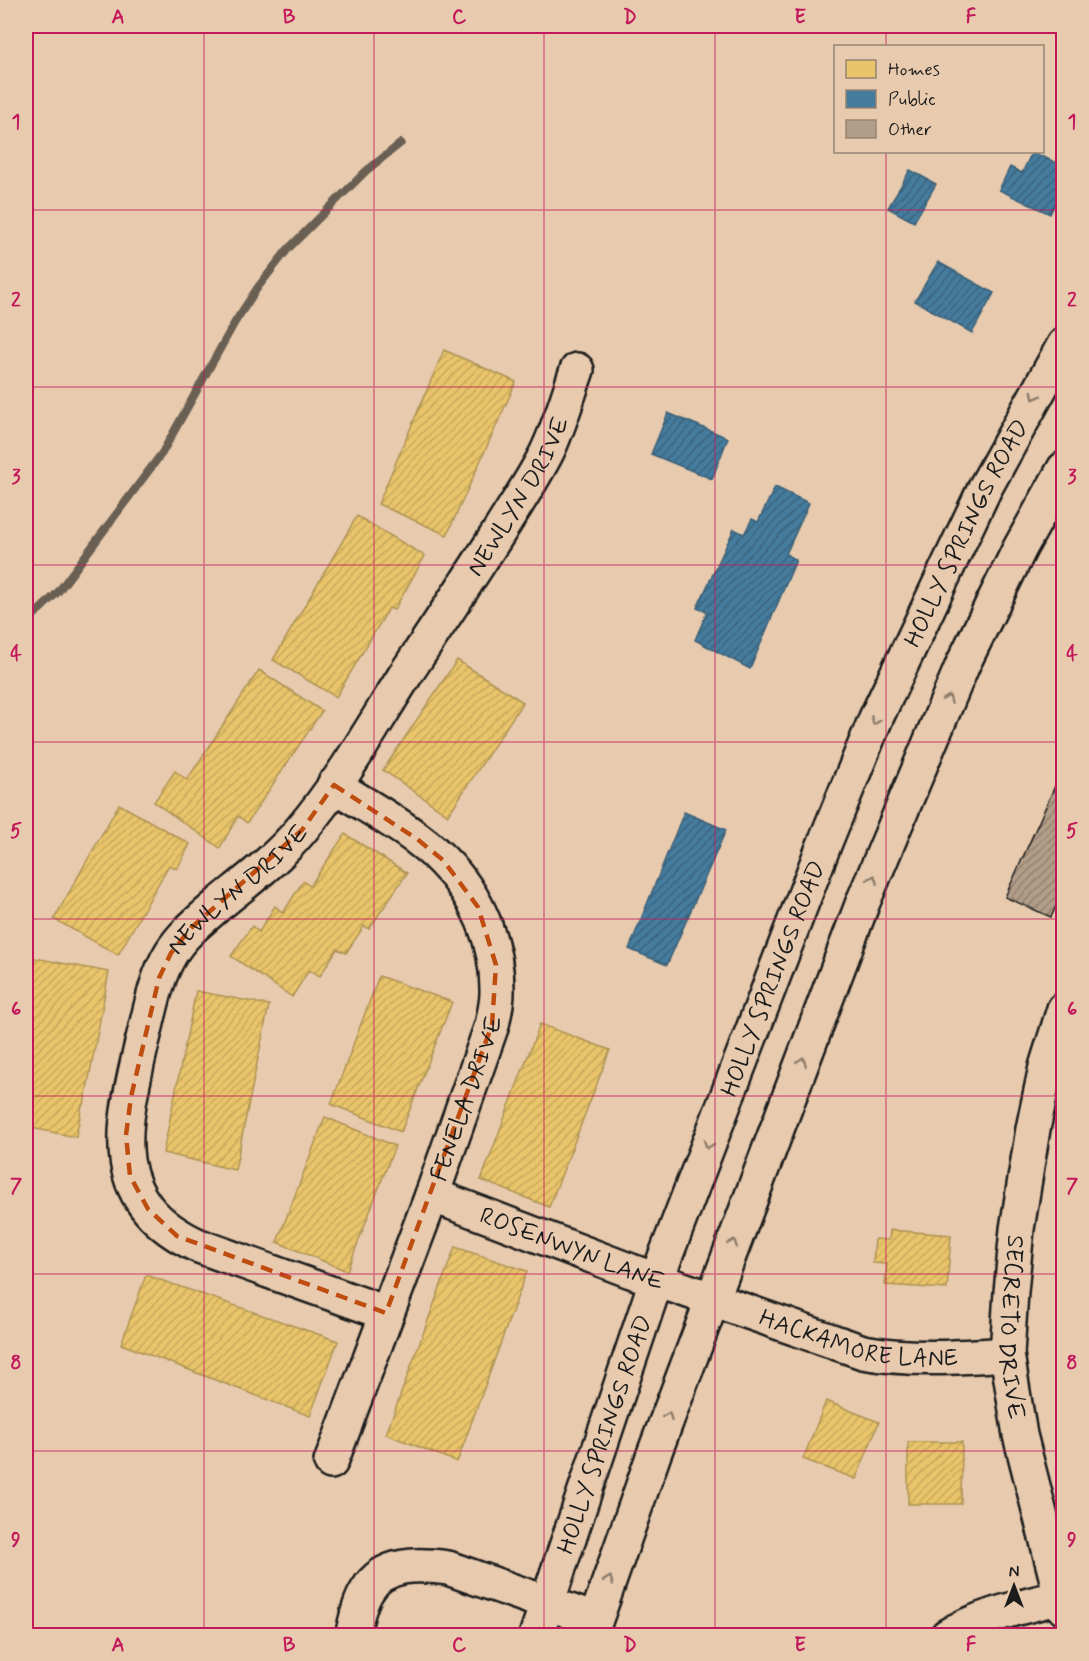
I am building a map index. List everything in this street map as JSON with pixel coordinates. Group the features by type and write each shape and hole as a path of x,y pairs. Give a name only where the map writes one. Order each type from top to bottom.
{"street":[{"name":"HOLLY SPRINGS ROAD","path":"537,1635 657,1278 778,962 876,718 985,488 1064,345"},
{"name":"NEWLYN DRIVE","path":"387,1313 200,1246 177,1236 161,1224 137,1193 130,1176 126,1156 126,1135 138,1062 159,978 171,953 191,928 280,853 302,830 334,785 485,555 547,453 577,370"},
{"path":"352,1635 366,1591 380,1575 401,1567 427,1565 448,1568 547,1603 592,1628 712,1298 859,913 963,664 1020,548 1064,469"},
{"name":"FENELA DRIVE","path":"331,1462 432,1195 492,1025 497,996 496,965 489,936 478,907 462,883 443,860 417,839 334,785"},
{"name":"SECRETO DRIVE","path":"1062,1603 1020,1435 1007,1354 1017,1229 1033,1129 1055,1069 1064,1009"},
{"name":"ROSENWYN LANE","path":"432,1195 621,1267 712,1298"},
{"name":"HACKAMORE LANE","path":"712,1298 863,1352 893,1358 1007,1354"},
{"path":"947,1635 969,1624 1016,1608 1062,1603"}],"highlighted area":[{"path":"334,785 417,839 443,860 478,907 496,965 492,1025 386,1313 177,1236 148,1209 130,1176 126,1135 131,1097 159,978 171,953 191,928 302,830"}],"building: Homes":[{"path":"444,350 516,382 447,535 378,504"},
{"path":"357,516 425,556 394,610 389,608 336,697 273,660"},
{"path":"457,660 523,702 448,815 383,770"},
{"path":"259,670 322,711 247,823 238,816 220,848 154,802 175,771 187,780"},
{"path":"119,804 190,844 177,869 169,865 118,955 54,919"},
{"path":"345,834 407,873 369,929 364,926 346,953 337,949 320,976 309,970 292,997 231,956 252,926 259,932 275,906 283,913 303,881 310,886"},
{"path":"35,958 109,972 76,1137 26,1127 26,1007"},
{"path":"379,976 452,1002 401,1132 331,1104"},
{"path":"196,991 269,1005 235,1170 163,1153"},
{"path":"540,1024 610,1050 549,1207 481,1180"},
{"path":"325,1117 395,1146 347,1271 277,1242"},
{"path":"890,1230 951,1235 947,1289 885,1285 887,1264 873,1263 875,1239 889,1240"},
{"path":"455,1247 527,1271 457,1462 386,1434"},
{"path":"146,1275 338,1341 310,1416 121,1344"},
{"path":"826,1401 879,1422 856,1479 803,1459"},
{"path":"908,1442 962,1442 961,1504 908,1504"}],"building: Public":[{"path":"1032,153 1064,166 1064,184 1050,214 999,190 1010,167 1022,173"},
{"path":"910,170 936,184 914,222 888,208"},
{"path":"938,262 994,293 972,333 915,301"},
{"path":"668,413 728,438 712,479 651,454"},
{"path":"775,487 809,503 786,554 796,560 750,669 695,640 707,612 697,608 734,529 744,534 752,519 758,522"},
{"path":"684,812 726,830 667,965 629,949"}],"building: Other":[{"path":"1064,766 1064,890 1051,917 1005,897"}],"waterway":[{"path":"26,623 58,592 162,453 235,322 258,287 288,249 366,171 401,143"}]}
